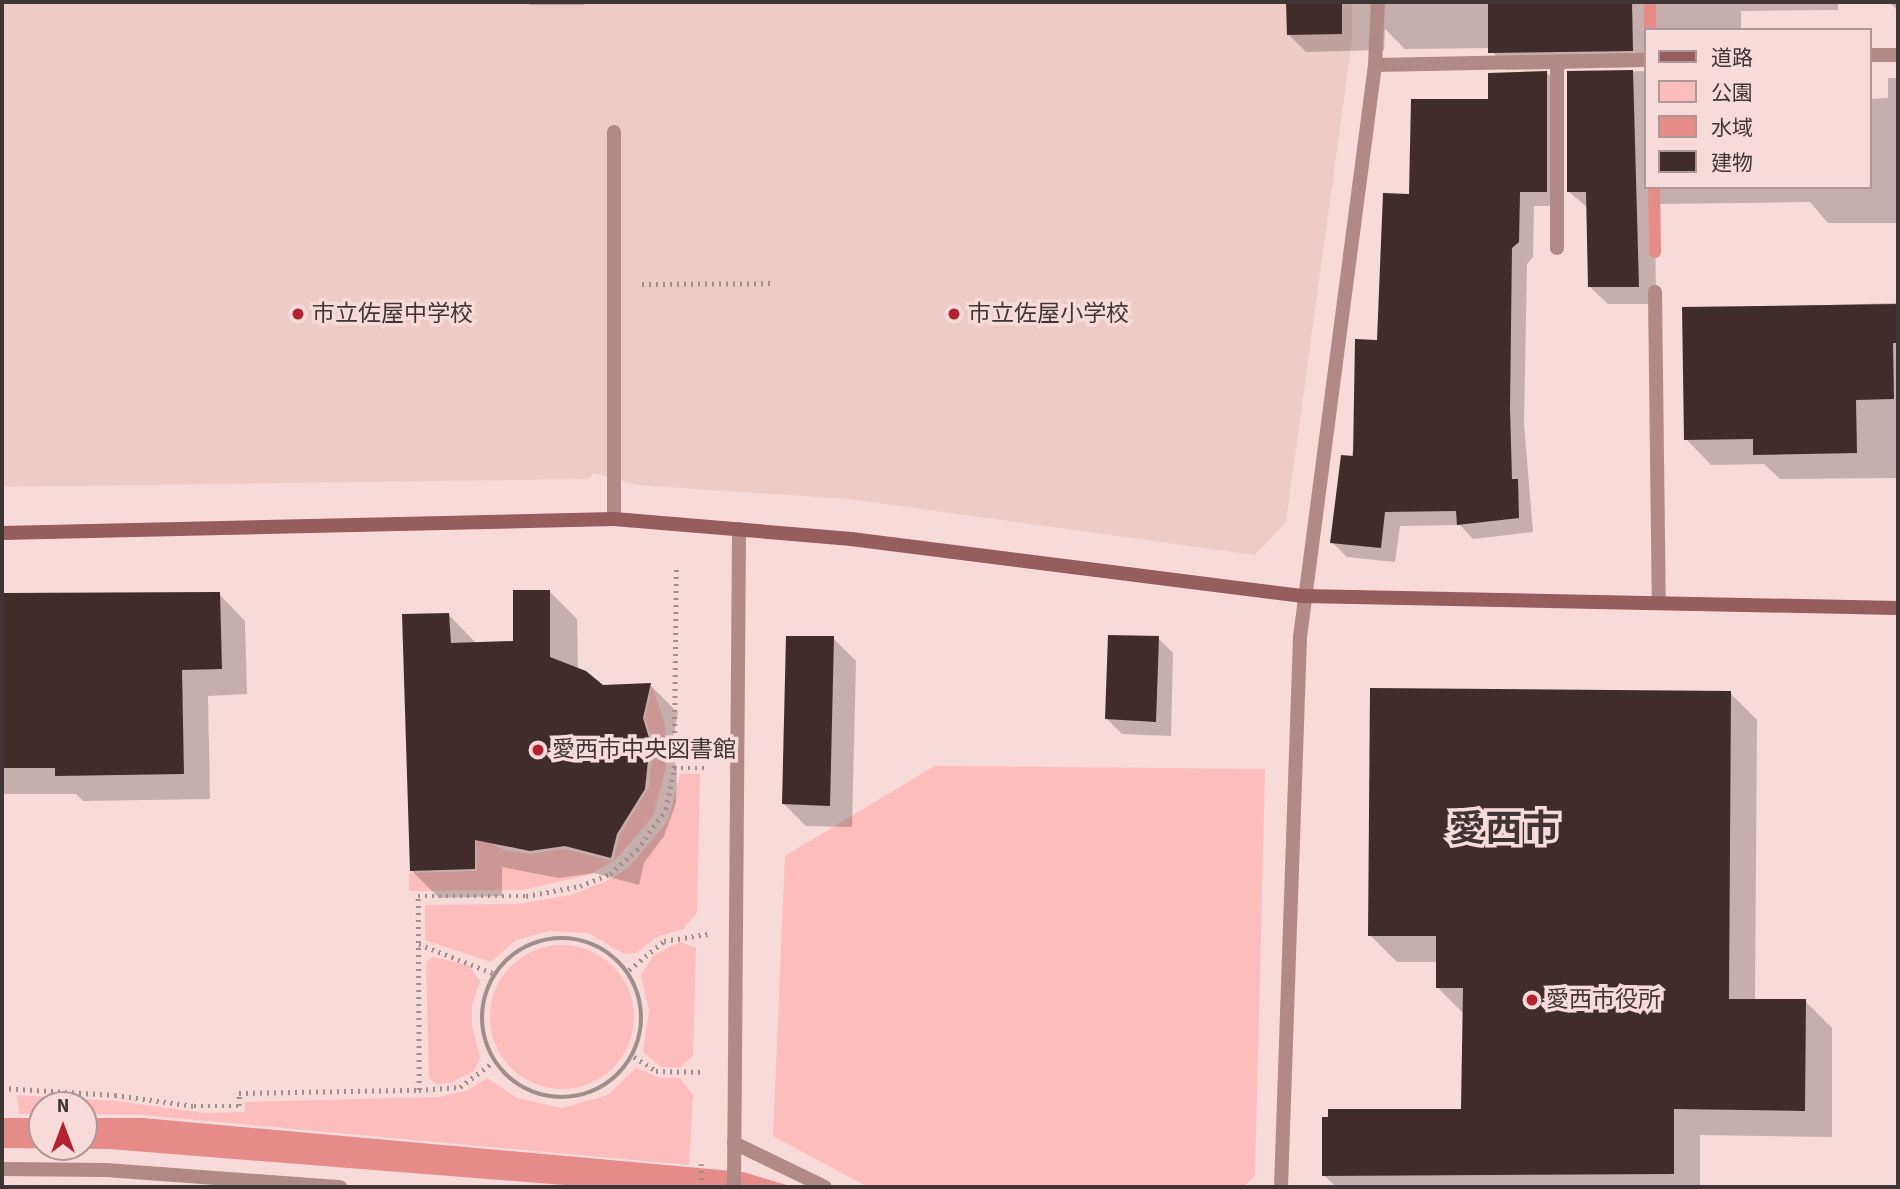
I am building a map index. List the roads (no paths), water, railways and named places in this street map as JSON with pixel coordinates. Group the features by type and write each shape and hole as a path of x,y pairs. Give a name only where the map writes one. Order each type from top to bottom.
{"street":[{"path":"1281,1187 1303,596 1375,65 1378,2"},
{"path":"1872,55 1898,55"},
{"path":"1375,65 1644,60"},
{"path":"1557,62 1557,248"},
{"path":"614,132 614,519"},
{"path":"1656,292 1659,603"},
{"path":"2,533 614,519 851,538 1303,596 1898,608"},
{"path":"734,1187 739,530"},
{"path":"734,1143 825,1187"},
{"path":"2,1169 148,1173 340,1187"},
{"path":"141,1187 148,1173"}],"water":[{"path":"2,1118 28,1118 28,1148 2,1148"},
{"path":"98,1118 143,1118 743,1172 793,1187 589,1187 98,1149"}],"waterway":[{"path":"1650,2 1650,28"},
{"path":"1654,189 1655,252"}],"place":[{"name":"市立佐屋中学校","path":"298,314"},
{"name":"市立佐屋小学校","path":"954,314"},
{"name":"愛西市中央図書館","path":"538,750"},
{"name":"愛西市役所","path":"1532,1000"}],"district":[{"name":"愛西市","path":"1504,830"}]}
